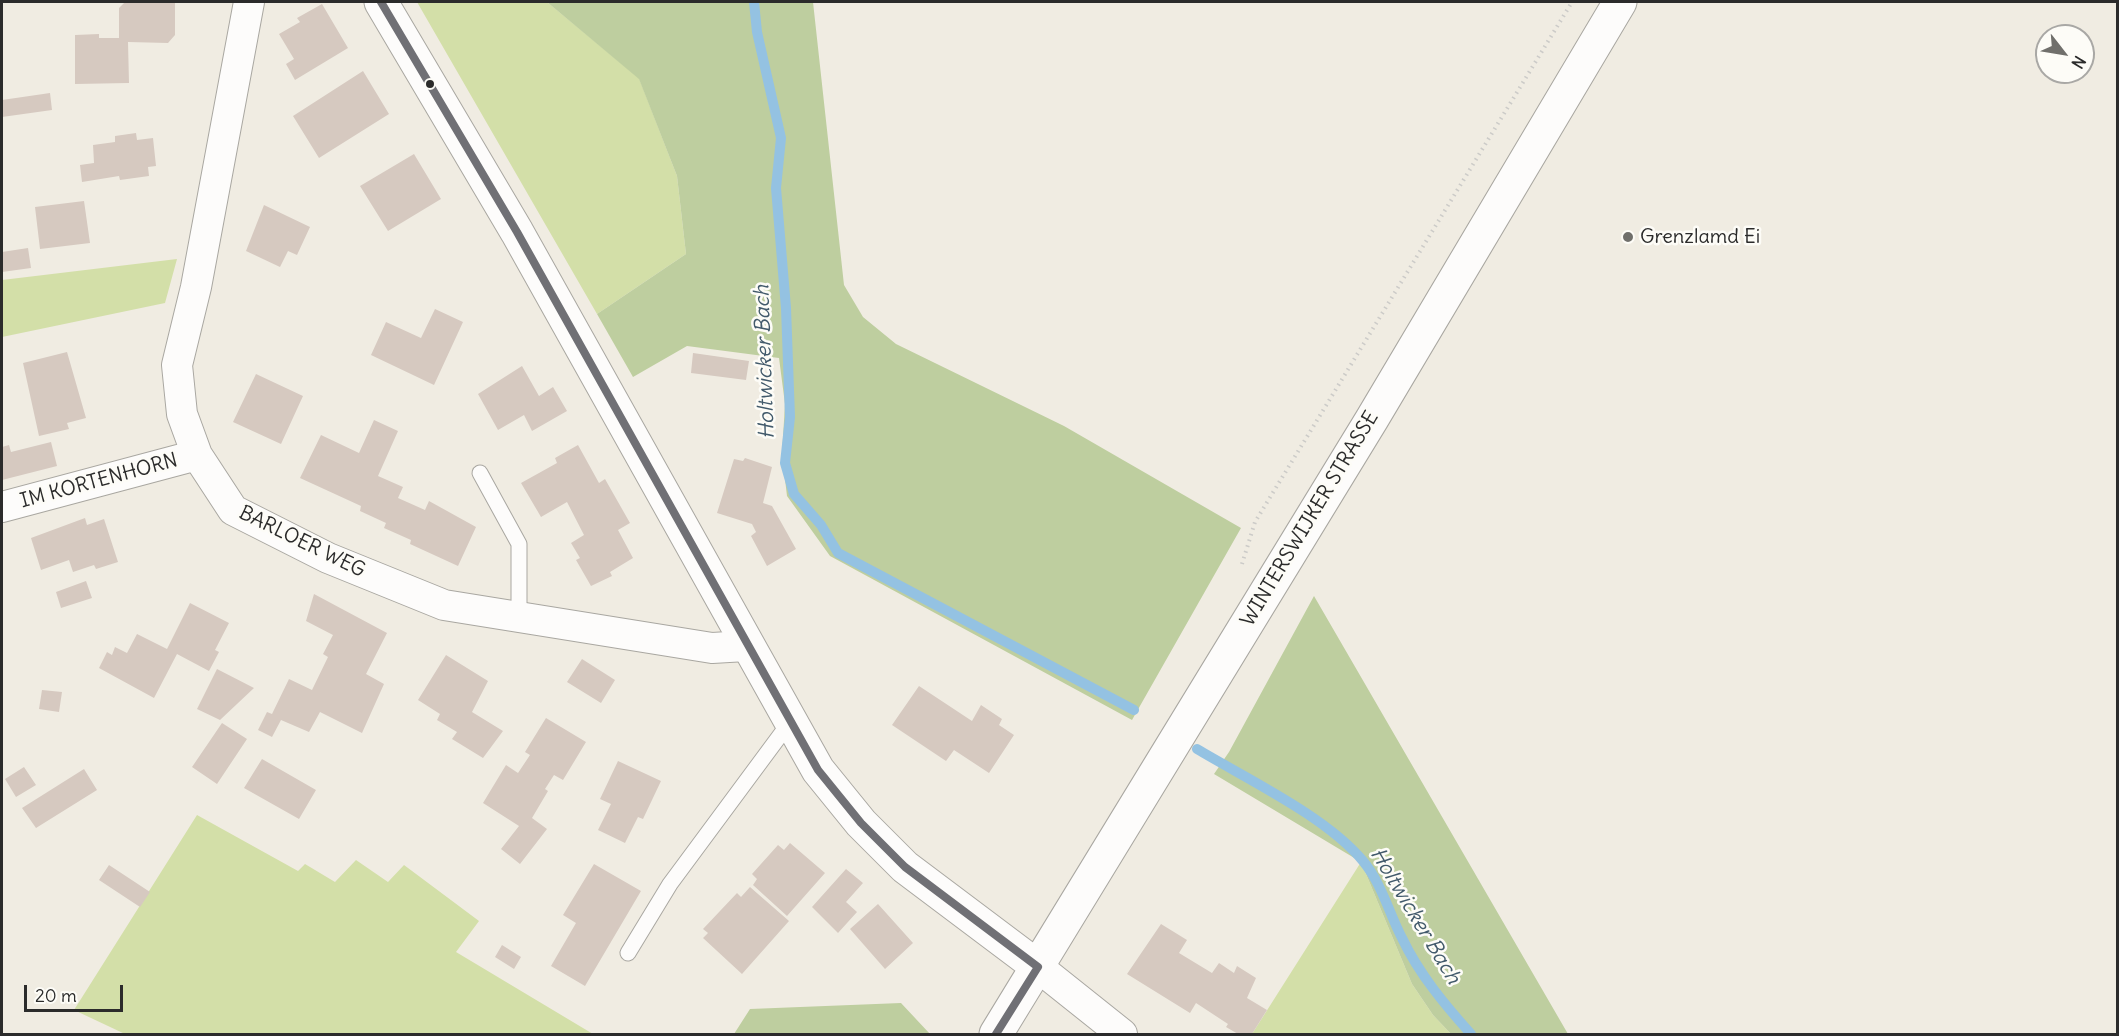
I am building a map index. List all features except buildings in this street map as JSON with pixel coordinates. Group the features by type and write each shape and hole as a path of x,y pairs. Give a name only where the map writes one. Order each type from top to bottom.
{"main road":[{"path":"381,2 517,232 746,646 818,770 861,823 905,867 1038,967"},
{"name":"WINTERSWIJKER STRASSE","path":"996,1035 1372,419 1620,2"}],"street":[{"name":"BARLOER WEG","path":"249,2 196,287 177,365 182,414 197,455 233,510 317,553 444,605 712,648 746,646"},
{"name":"IM KORTENHORN","path":"2,507 197,455"},
{"path":"1038,967 1122,1035"}],"lane":[{"path":"480,473 519,544 519,617"},
{"path":"628,953 670,884 790,722"}],"path":[{"path":"1239,576 1255,522 1572,2"}],"green space":[{"path":"417,2 547,2 639,78 677,176 686,254 597,314"},
{"path":"547,2 813,2 844,285 863,317 896,344 1064,426 1241,528 1132,720 830,556 787,496 782,454 785,404 779,358 687,346 633,377 597,314 686,254 677,176 639,79"},
{"path":"177,259 165,303 2,337 2,280"},
{"path":"1314,596 1568,1034 1451,1034 1433,1015 1412,984 1361,862 1214,774 1229,752"},
{"path":"197,815 298,871 305,864 335,882 356,860 388,882 404,865 479,921 456,952 593,1034 125,1034 74,1010"},
{"path":"1361,862 1412,984 1433,1015 1451,1034 1252,1034"},
{"path":"901,1003 930,1034 734,1034 750,1009"}],"waterway":[{"name":"Holtwicker Bach","path":"754,2 757,32 781,138 776,188 786,308 790,417 785,463 794,494 821,525 838,553 1134,710"},
{"name":"Holtwicker Bach","path":"1197,749 1308,814 1348,845 1370,870 1397,928 1424,977 1471,1034"}],"transit line":[{"path":"381,2 517,232 818,770 861,823 905,867 1038,967"},
{"path":"996,1034 1038,967"}],"place":[{"name":"Grenzlamd Ei","path":"1628,237"}]}
